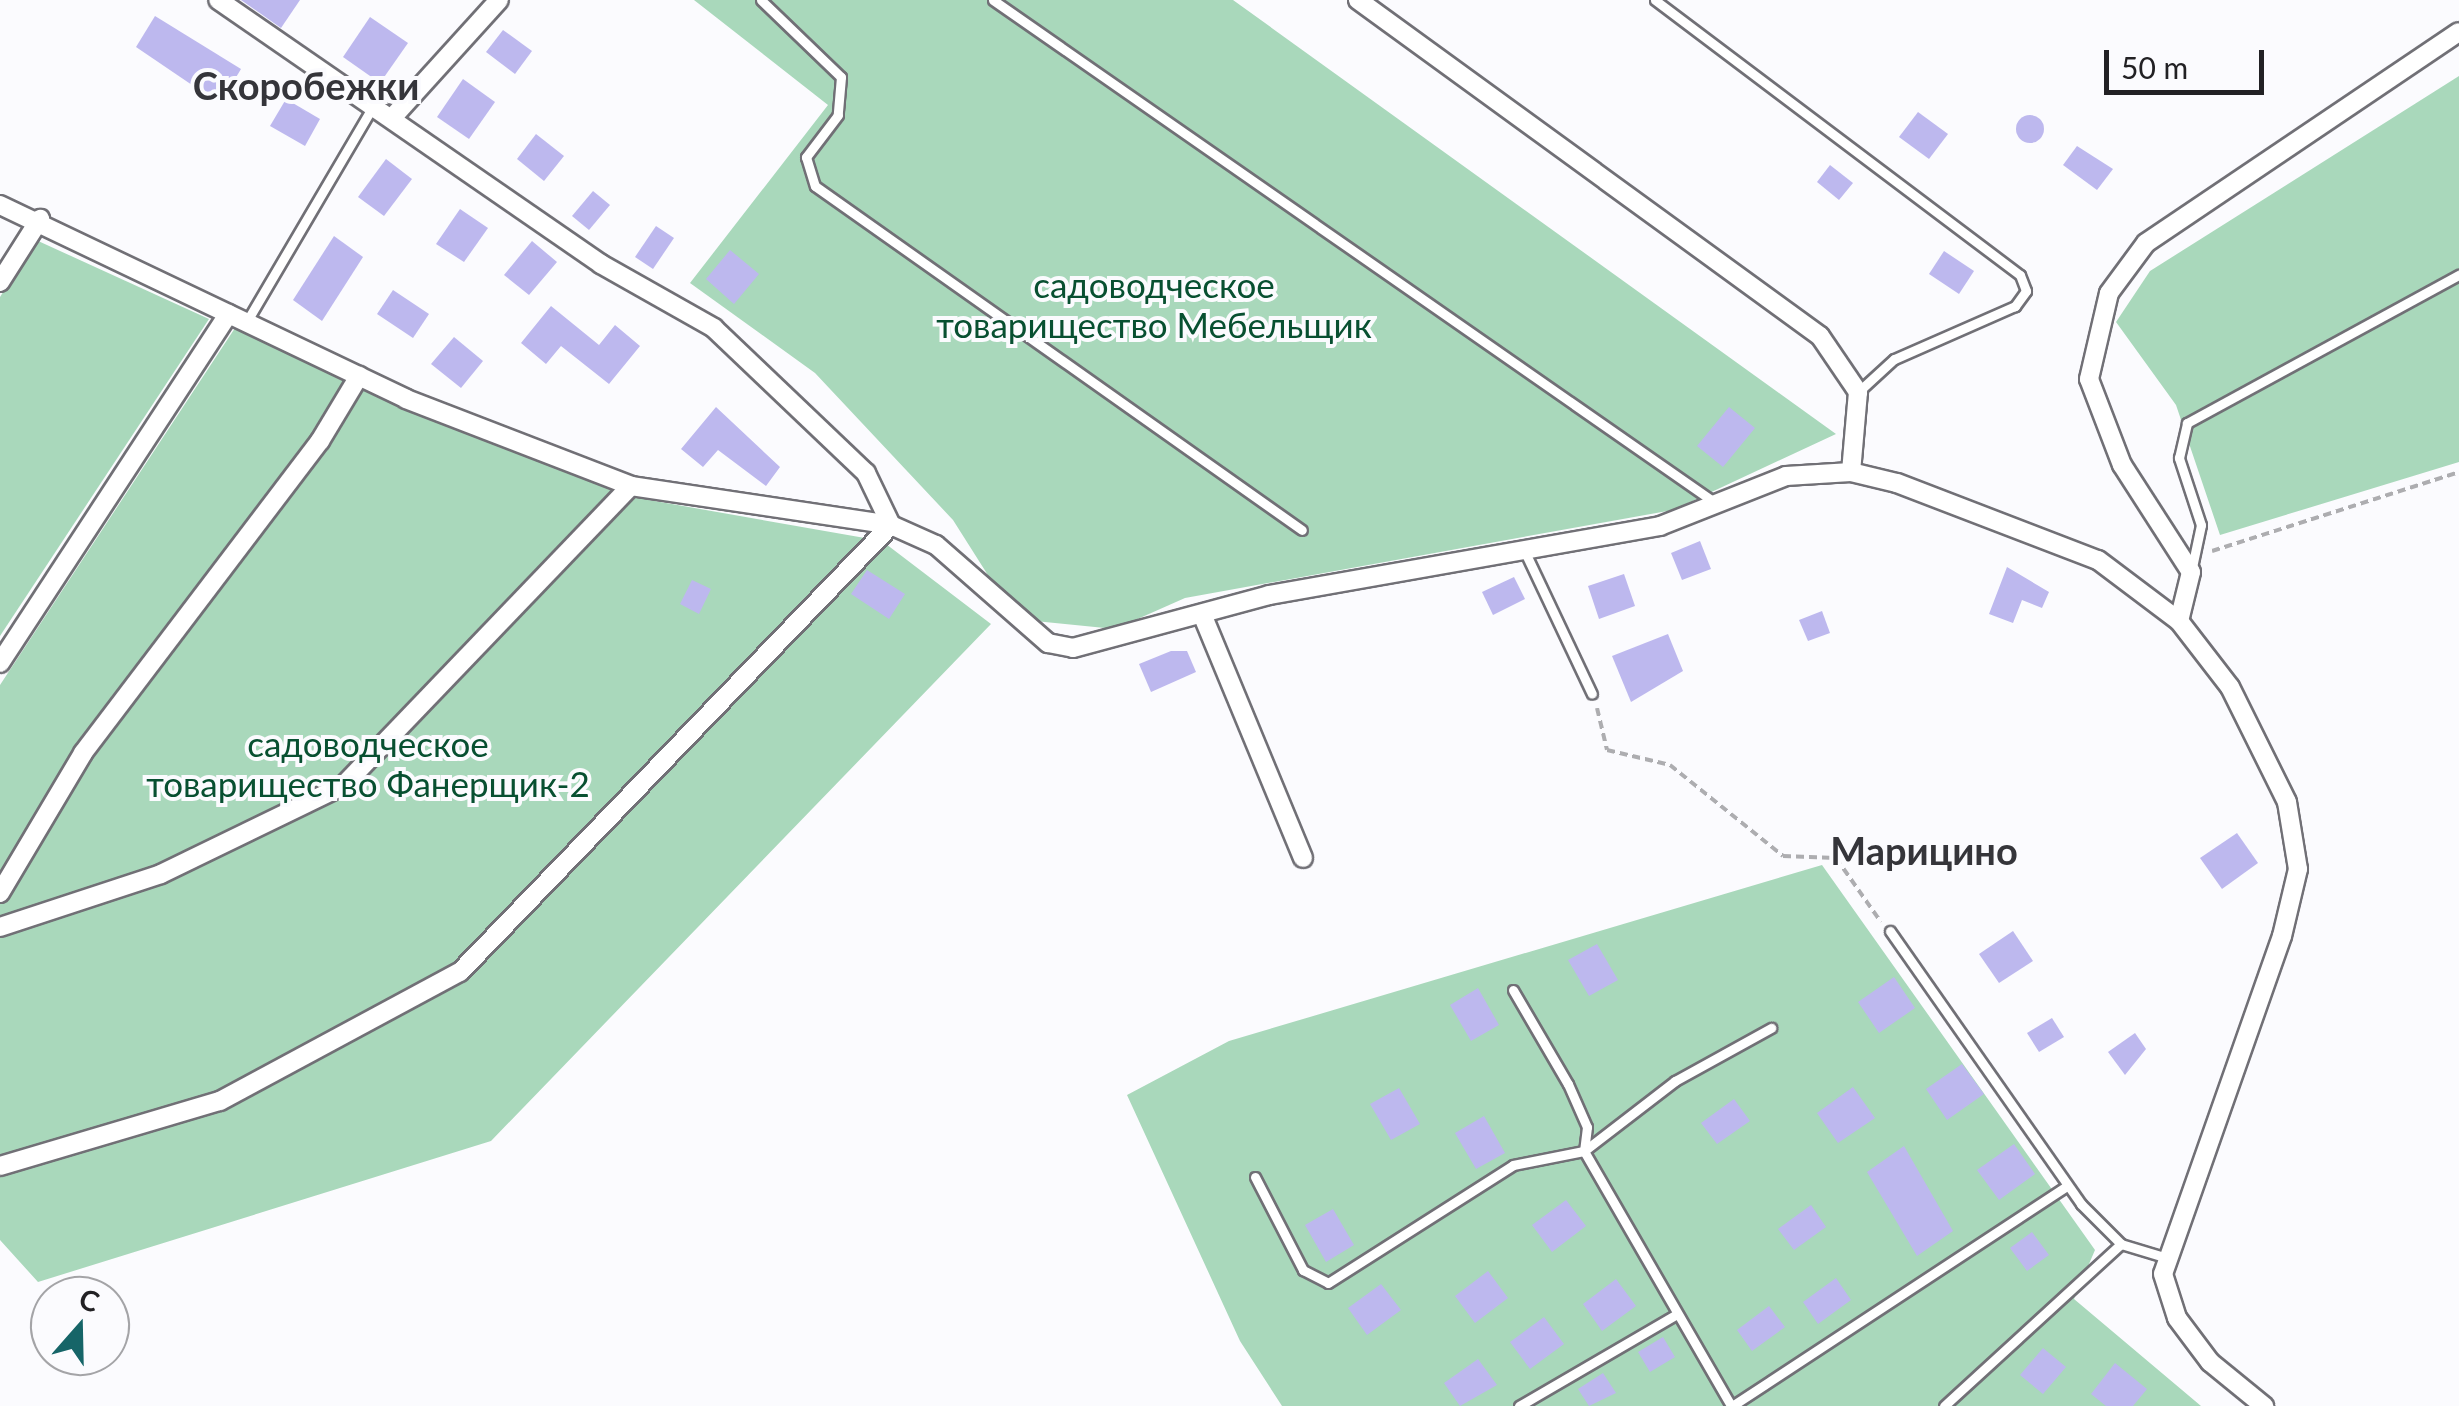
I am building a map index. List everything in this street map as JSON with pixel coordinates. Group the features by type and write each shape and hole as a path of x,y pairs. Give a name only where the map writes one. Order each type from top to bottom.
{"street":[{"path":"218,0 601,264 714,328 866,473 890,525"},
{"path":"392,118 499,0"},
{"path":"1358,0 1820,336 1858,392 1852,472"},
{"path":"2179,621 2191,572 2096,411 2088,378 2109,293 2146,243 2459,32"},
{"path":"0,205 40,219 360,376 631,486 890,525 936,545 1048,643 1100,646 1202,614 1523,548 1660,526 1720,506 1786,476 1852,472 2058,540 2179,621 2260,738 2288,802 2298,868 2260,1003 2164,1257 2177,1318 2210,1362 2264,1406"},
{"path":"0,282 40,219"},
{"path":"0,663 228,314"},
{"path":"0,893 93,738 320,442 360,376"},
{"path":"0,927 161,874 344,785 631,486"},
{"path":"0,1166 220,1101 460,972 890,525"},
{"path":"1202,614 1304,858"}],"lane":[{"path":"761,0 841,76 838,115 806,157 814,186 1302,530"},
{"path":"993,0 1720,506"},
{"path":"1654,0 2020,274 2026,291 2015,306 1894,360 1858,392"},
{"path":"248,321 374,106"},
{"path":"2191,572 2200,525 2179,458 2187,423 2459,275"},
{"path":"1523,548 1592,694"},
{"path":"1890,932 2067,1186 2121,1244 2164,1257"},
{"path":"1512,990 1568,1084 1587,1127 1584,1151 1731,1406 2067,1186"},
{"path":"1255,1177 1318,1284 1513,1165 1584,1151 1675,1081 1771,1028"},
{"path":"1944,1406 2121,1244"},
{"path":"1519,1406 1676,1314"}],"path":[{"path":"2191,572 2216,546 2459,472"},
{"path":"1592,694 1607,750 1670,765 1783,856 1836,858 1890,932"}],"green space":[{"name":"садоводческое товарищество Мебельщик","path":"694,0 1233,0 1836,434 1673,510 1185,598 1115,629 1035,621 998,591 953,520 815,373 690,283 828,105"},
{"path":"2459,76 2459,462 2220,535 2176,405 2116,322 2150,271"},
{"path":"36,240 209,319 0,636 0,297"},
{"name":"садоводческое товарищество Фанерщик-2","path":"235,328 649,500 882,541 991,624 491,1141 57,1276 33,1276 0,1240 0,685"},
{"path":"1822,865 2095,1250 2074,1299 2201,1406 1282,1406 1240,1341 1127,1095 1229,1041"}],"building":[{"path":"241,0 300,0 281,28"},
{"path":"155,16 241,69 220,104 136,47"},
{"path":"370,17 408,43 380,83 343,57"},
{"path":"503,30 532,51 515,74 486,52"},
{"path":"463,79 495,102 469,139 437,117"},
{"path":"286,99 320,119 305,146 270,126"},
{"path":"1918,112 1948,134 1929,159 1899,137"},
{"path":"2030,115 2040,119 2044,129 2040,139 2030,143 2020,139 2016,129 2020,119"},
{"path":"536,134 564,156 544,181 517,159"},
{"path":"2077,146 2113,169 2097,190 2063,165"},
{"path":"386,159 412,179 384,216 358,197"},
{"path":"1830,165 1853,183 1839,200 1817,182"},
{"path":"593,191 610,205 589,230 572,216"},
{"path":"460,209 488,228 464,262 436,244"},
{"path":"656,226 674,238 653,269 635,257"},
{"path":"334,236 363,257 322,321 293,300"},
{"path":"532,241 557,262 529,295 504,275"},
{"path":"730,250 759,274 734,304 706,279"},
{"path":"1944,251 1974,271 1959,294 1929,274"},
{"path":"393,290 429,314 413,338 377,314"},
{"path":"551,306 599,345 615,325 640,346 609,384 561,346 546,364 521,343"},
{"path":"454,337 483,361 461,388 431,364"},
{"path":"716,407 780,467 766,486 718,450 703,467 681,449"},
{"path":"1729,407 1755,428 1723,467 1697,446"},
{"path":"1700,541 1711,569 1682,580 1671,553"},
{"path":"2007,567 2049,592 2042,608 2022,600 2013,623 1989,614"},
{"path":"867,570 905,594 889,619 851,594"},
{"path":"1624,574 1635,606 1599,619 1588,586"},
{"path":"1514,577 1525,599 1493,615 1482,592"},
{"path":"692,580 711,589 699,614 680,604"},
{"path":"1822,611 1830,633 1808,641 1799,620"},
{"path":"1668,634 1683,671 1631,702 1612,656"},
{"path":"1171,651 1187,651 1196,672 1151,692 1139,664"},
{"path":"2237,833 2258,863 2222,889 2200,858"},
{"path":"2013,931 2033,961 1999,983 1979,954"},
{"path":"1597,944 1618,980 1589,996 1568,960"},
{"path":"1894,977 1915,1008 1879,1033 1858,1002"},
{"path":"1478,988 1499,1025 1471,1041 1450,1005"},
{"path":"2052,1018 2064,1037 2039,1052 2027,1033"},
{"path":"2135,1033 2146,1049 2125,1075 2108,1052"},
{"path":"1962,1064 1984,1094 1947,1120 1926,1089"},
{"path":"1853,1087 1875,1118 1838,1143 1817,1113"},
{"path":"1399,1088 1420,1124 1391,1140 1370,1104"},
{"path":"1734,1099 1750,1121 1717,1144 1701,1123"},
{"path":"1484,1116 1505,1153 1476,1169 1455,1133"},
{"path":"2014,1144 2035,1174 1999,1200 1977,1170"},
{"path":"1904,1146 1953,1231 1917,1256 1867,1172"},
{"path":"1566,1200 1586,1226 1552,1252 1532,1225"},
{"path":"1811,1205 1826,1227 1794,1250 1778,1229"},
{"path":"1333,1209 1354,1245 1326,1262 1305,1225"},
{"path":"2032,1232 2049,1255 2027,1271 2010,1248"},
{"path":"1488,1271 1508,1298 1475,1323 1455,1296"},
{"path":"1836,1278 1851,1300 1818,1324 1803,1302"},
{"path":"1616,1279 1636,1306 1602,1331 1583,1304"},
{"path":"1381,1284 1401,1310 1367,1335 1348,1308"},
{"path":"1769,1306 1785,1327 1752,1351 1737,1330"},
{"path":"1544,1317 1564,1344 1530,1369 1510,1342"},
{"path":"1663,1337 1675,1357 1650,1372 1638,1352"},
{"path":"2043,1348 2066,1367 2043,1394 2020,1375"},
{"path":"1478,1359 1497,1385 1460,1406 1444,1383"},
{"path":"2115,1363 2147,1389 2133,1406 2106,1406 2091,1394"},
{"path":"1603,1373 1616,1393 1589,1406 1578,1389"}],"district":[{"name":"Скоробежки","path":"306,86"},
{"name":"Марицино","path":"1924,851"}]}
